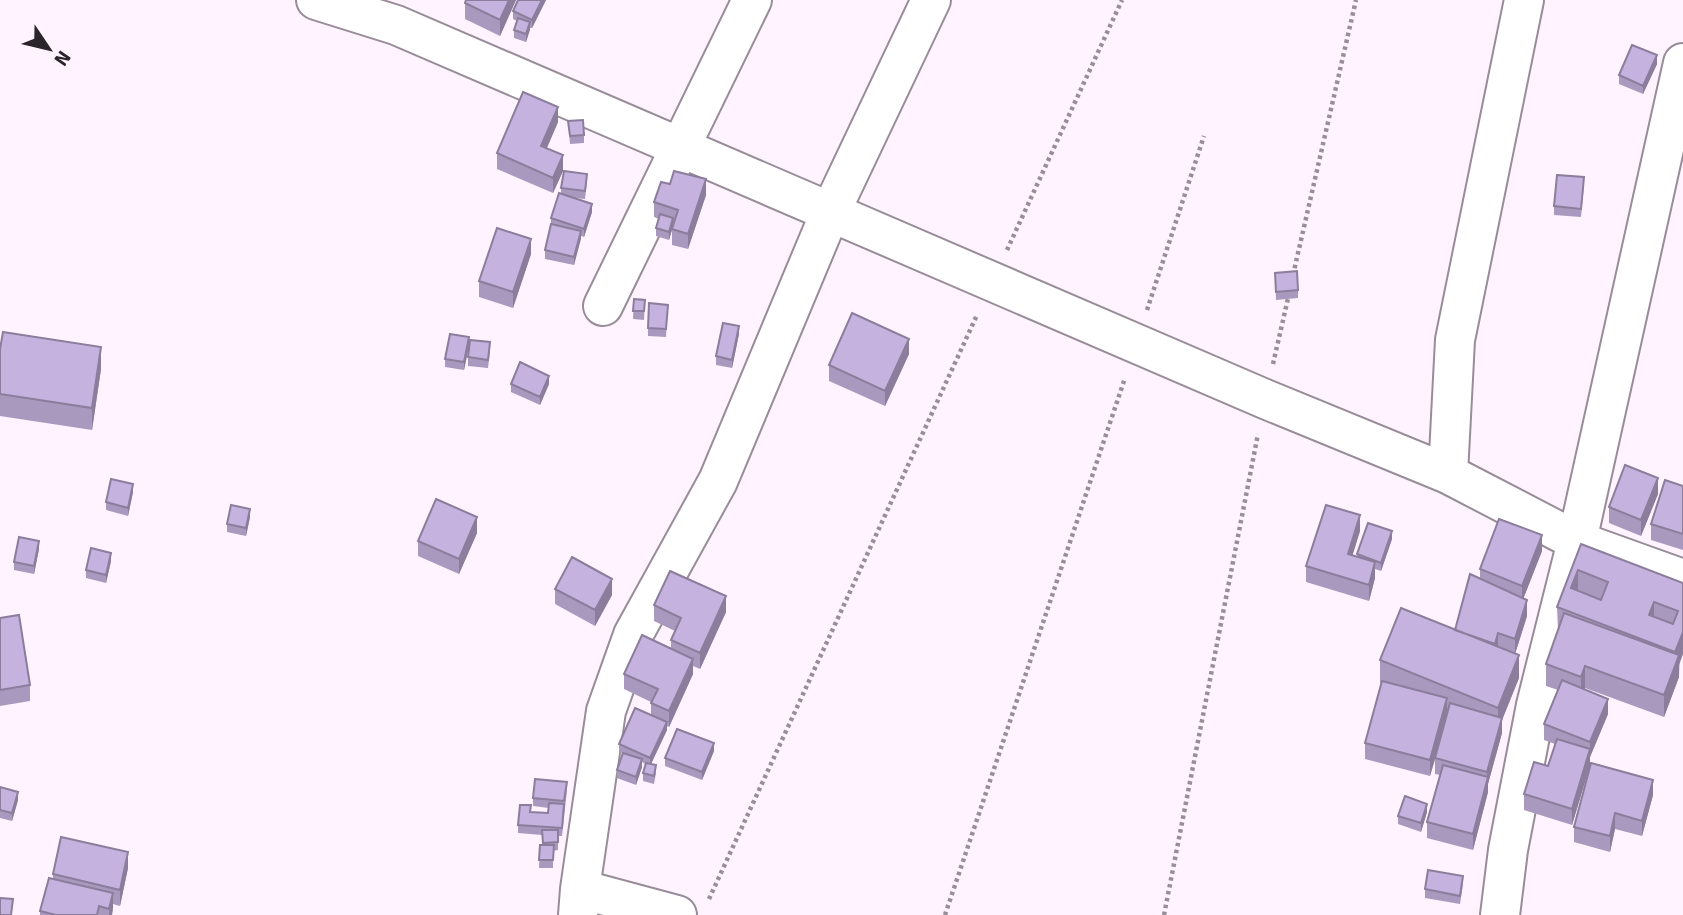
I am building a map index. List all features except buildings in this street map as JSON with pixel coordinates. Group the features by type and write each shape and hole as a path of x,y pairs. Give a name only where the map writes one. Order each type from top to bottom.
{"street":[{"path":"316,0 401,13 680,147 1265,399 1448,474 1577,541 1683,579"},
{"path":"603,306 752,0"},
{"path":"692,909 579,902 606,711 633,635 718,481 830,213 931,0"},
{"path":"1448,474 1455,340 1524,0"},
{"path":"1500,915 1508,850 1536,705 1577,541 1683,63"}],"path":[{"path":"692,909 992,282 1122,0"},
{"path":"1292,279 1356,0"},
{"path":"945,915 1204,136"},
{"path":"1164,915 1265,399 1289,293"}]}
